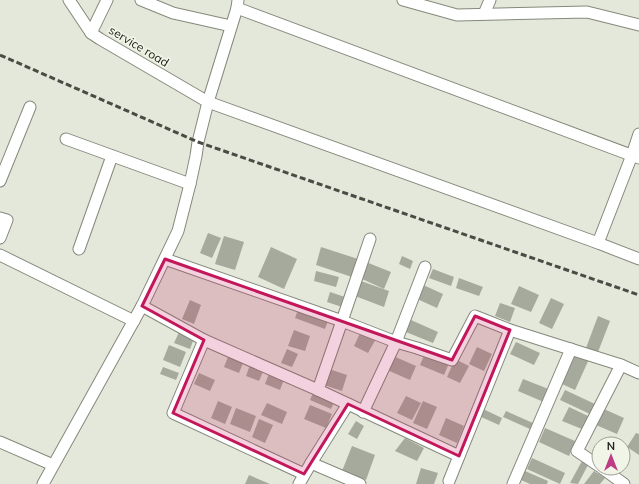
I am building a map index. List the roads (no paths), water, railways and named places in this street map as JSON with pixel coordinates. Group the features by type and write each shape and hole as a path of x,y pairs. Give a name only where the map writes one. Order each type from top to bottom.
{"street":[{"name":"service road","path":"70,0 91,33 208,102 639,259"},
{"path":"91,33 107,0"},
{"path":"141,0 173,13 231,26"},
{"path":"403,0 457,15 587,12 639,25"},
{"path":"484,14 490,0"},
{"path":"43,484 134,321 178,231 208,102 238,4 636,157"},
{"path":"0,181 30,107"},
{"path":"598,243 636,157 639,134"},
{"path":"66,140 190,184"},
{"path":"79,249 112,156"},
{"path":"0,218 7,220 0,238"},
{"path":"318,390 370,239"},
{"path":"0,255 134,321"},
{"path":"165,260 342,321 396,342 452,360 475,316 510,330 571,349 639,373"},
{"path":"363,412 396,342 425,267"},
{"path":"142,306 204,340 318,390 459,456"},
{"path":"451,483 459,456 510,330"},
{"path":"204,340 173,413 302,479 348,404"},
{"path":"513,484 571,349"},
{"path":"591,461 577,451 621,366"},
{"path":"0,442 53,465"},
{"path":"311,463 360,484"},
{"path":"613,476 624,484"}],"railway":[{"path":"0,55 198,142 639,295"}]}
